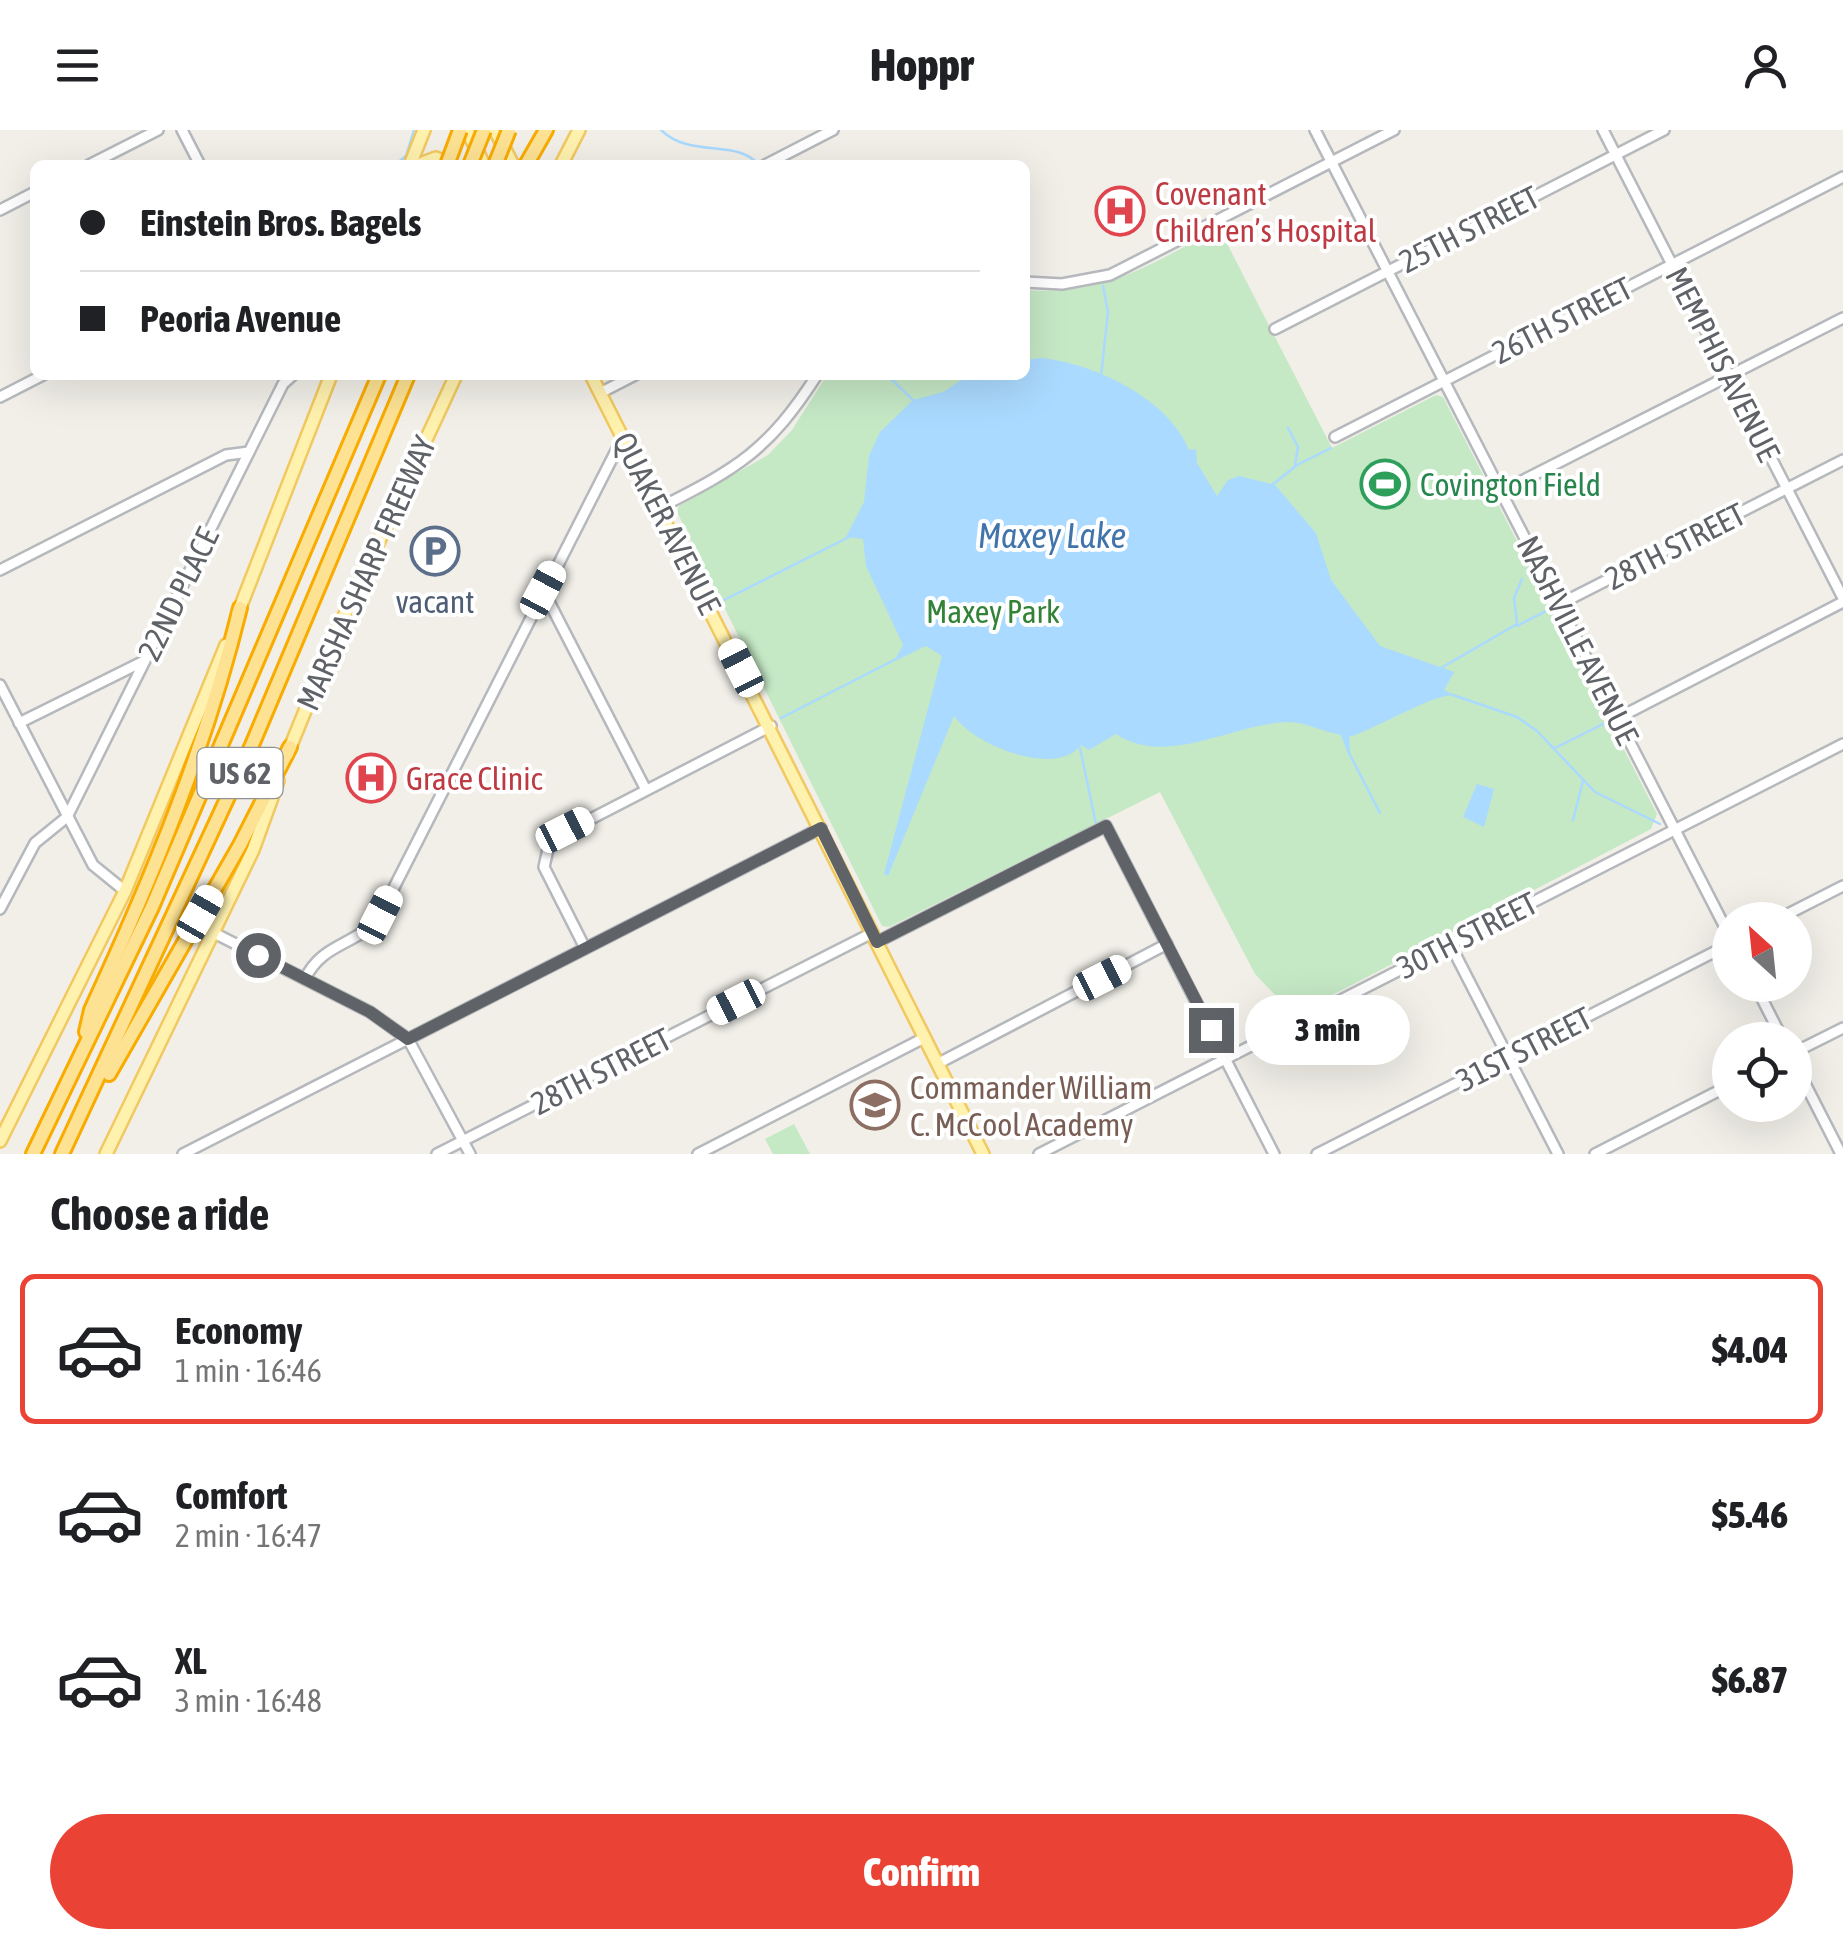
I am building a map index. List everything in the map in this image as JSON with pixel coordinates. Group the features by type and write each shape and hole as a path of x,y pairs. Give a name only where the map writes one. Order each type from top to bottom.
{"highway":[{"path":"451,160 463,130"},
{"path":"472,160 484,130"},
{"path":"496,160 509,130"},
{"path":"529,160 546,130"},
{"name":"MARSHA SHARP FREEWAY","path":"33,1154 152,907 378,380"},
{"name":"MARSHA SHARP FREEWAY","path":"62,1154 283,676 406,380"},
{"path":"80,1059 90,1010 152,878 182,794 228,660 240,608"},
{"path":"62,1154 240,845 290,747"}],"main road":[{"path":"412,160 424,130"},
{"path":"463,130 481,160"},
{"path":"495,130 510,160"},
{"path":"564,160 580,130"},
{"path":"0,1141 125,891 328,380"},
{"name":"MARSHA SHARP FREEWAY","path":"106,1154 253,850 340,625 454,380"},
{"name":"QUAKER AVENUE","path":"594,380 983,1154"}],"street":[{"path":"99,160 158,130"},
{"path":"182,130 197,160"},
{"path":"774,160 833,130"},
{"name":"NASHVILLE AVENUE","path":"1315,130 1712,904"},
{"path":"1030,282 1079,282 1110,275 1394,130"},
{"name":"MEMPHIS AVENUE","path":"1603,130 1843,600"},
{"name":"25TH STREET","path":"1275,329 1664,130"},
{"name":"26TH STREET","path":"1335,437 1843,177"},
{"path":"0,210 30,195"},
{"path":"1502,491 1843,318"},
{"path":"0,396 32,380"},
{"name":"22ND PLACE","path":"0,909 35,843 67,816 288,380"},
{"path":"600,392 625,380"},
{"path":"659,508 757,453 782,427 814,380"},
{"path":"304,979 318,956 368,928 380,915 623,438"},
{"path":"0,570 226,455 249,452"},
{"name":"28TH STREET","path":"1560,604 1843,460"},
{"path":"543,590 646,788"},
{"path":"1618,718 1843,600"},
{"path":"19,723 146,659"},
{"path":"0,685 98,872 125,891"},
{"path":"585,948 543,864 546,845 556,835 771,726"},
{"name":"30TH STREET","path":"1039,1154 1843,744"},
{"name":"28TH STREET","path":"437,1154 1106,826 1167,944"},
{"path":"184,1154 821,828"},
{"path":"1811,902 1843,886"},
{"path":"214,933 370,1012 408,1039 470,1154"},
{"path":"937,1064 1167,944 1274,1154"},
{"path":"1450,944 1558,1154"},
{"name":"31ST STREET","path":"1317,1154 1712,949"},
{"path":"1812,1044 1843,1028"},
{"path":"698,1154 924,1038"},
{"path":"1595,1154 1712,1095"},
{"path":"1812,1097 1841,1154"}],"green space":[{"name":"Maxey Park","path":"1219,228 1332,448 1436,395 1443,397 1657,814 1651,829 1294,1015 1255,974 1160,792 889,927 882,926 677,512 679,506 768,455 792,430 824,380 1030,380 1030,290 1054,291 1104,283 1149,265"},
{"path":"794,1124 810,1154 773,1154 765,1139"}],"water":[{"name":"Maxey Lake","path":"1030,359 1081,367 1146,399 1179,431 1189,450 1196,449 1197,463 1217,496 1228,480 1239,476 1275,485 1316,533 1331,580 1380,646 1454,672 1444,690 1455,695 1434,699 1349,737 1348,754 1341,735 1288,722 1156,747 1116,734 1089,750 1081,745 1054,759 1036,758 979,738 954,716 888,876 884,874 942,656 926,646 893,662 900,658 896,658 903,645 866,566 863,539 846,537 864,502 869,456 880,432 913,400 943,392 961,380 1030,380"},
{"path":"1477,784 1494,789 1484,827 1463,817"}],"waterway":[{"path":"401,160 406,156 414,130"},
{"path":"661,130 686,144 738,152 753,160"},
{"path":"1101,376 1108,312 1103,286"},
{"path":"892,380 913,400"},
{"path":"1288,428 1298,447 1295,465"},
{"path":"1272,485 1297,465 1331,448"},
{"path":"722,601 851,536"},
{"path":"1441,668 1517,624 1514,598 1522,579"},
{"path":"1517,626 1552,608"},
{"path":"781,718 900,657"},
{"path":"1453,695 1517,717 1537,731 1595,792 1660,824"},
{"path":"1555,748 1609,721"},
{"path":"1080,748 1096,824"},
{"path":"1349,753 1380,813"},
{"path":"1573,820 1583,781"}],"place":[{"name":"Covenant Children’s Hospital","path":"1120,211"},
{"name":"Covington Field","path":"1385,484"},
{"name":"vacant","path":"435,551"},
{"name":"Grace Clinic","path":"371,778"},
{"name":"Commander William C. McCool Academy","path":"875,1105"}],"route":[{"path":"258,955 370,1012 408,1039 821,828 877,942 1106,826 1211,1030"}]}
